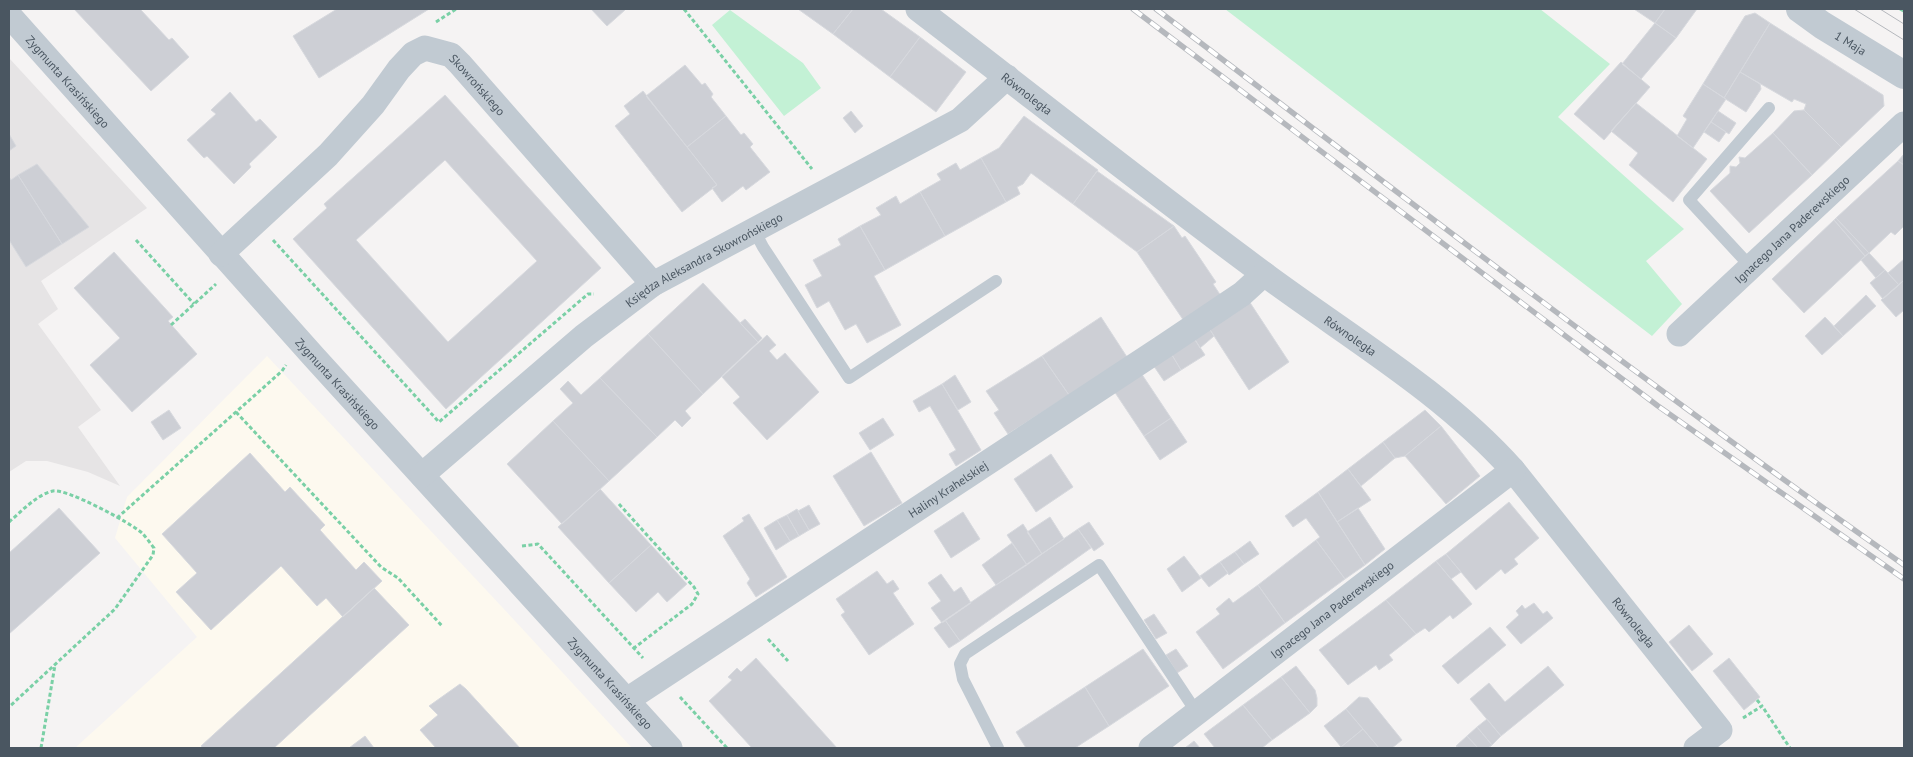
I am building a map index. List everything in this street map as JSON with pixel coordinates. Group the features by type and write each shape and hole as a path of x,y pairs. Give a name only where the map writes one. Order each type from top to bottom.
{"street":[{"name":"Równoległa","path":"918,9 1264,274 1441,400 1484,439 1513,470 1720,730 1696,748"},
{"name":"1 Maja","path":"1800,9 1822,26 1904,75"},
{"name":"Zygmunta Krasińskiego","path":"9,15 221,254 670,748"},
{"name":"Skowrońskiego","path":"221,254 328,155 372,105 399,69 413,54 425,48 452,55 653,284"},
{"name":"Księdza Aleksandra Skowrońskiego","path":"422,475 584,336 653,284 960,120 1007,77"},
{"name":"Ignacego Jana Paderewskiego","path":"1679,334 1904,124"},
{"name":"Haliny Krahelskiej","path":"627,700 1166,345 1242,294 1264,274"},
{"name":"Ignacego Jana Paderewskiego","path":"1151,748 1513,470"}],"lane":[{"path":"1750,266 1689,200 1769,108"},
{"path":"754,230 763,247 849,378 996,281"},
{"path":"998,748 963,679 960,664 965,654 1099,565 1197,713"}],"path":[{"path":"430,25 456,9"},
{"path":"684,9 812,170"},
{"path":"1900,9 1904,11"},
{"path":"267,234 439,422 588,294 600,294"},
{"path":"136,240 194,304"},
{"path":"171,325 222,279"},
{"path":"117,518 282,371 288,358"},
{"path":"236,412 381,567 398,578 443,627"},
{"path":"9,522 36,499 53,491 76,495 141,532 154,548 153,555 115,609 9,707"},
{"path":"619,504 694,587 698,594 692,604 634,648"},
{"path":"519,546 538,544 727,748"},
{"path":"766,636 788,661"},
{"path":"41,748 55,666"},
{"path":"1757,700 1790,748"},
{"path":"1737,712 1743,719 1762,706"}],"shaded area":[{"path":"9,58 147,208 41,281 58,309 38,324 101,410 78,427 120,486 88,472 47,461 26,461 9,472"},
{"path":"267,356 632,748 75,748 197,637 115,538 127,497"}],"green space":[{"path":"1225,9 1540,9 1610,64 1558,117 1684,229 1646,261 1682,304 1652,336"},
{"path":"730,10 803,63 821,88 784,116 712,25"}],"building":[{"path":"74,9 140,9 169,40 172,38 189,57 151,91"},
{"path":"337,9 429,9 319,78 293,36"},
{"path":"591,9 624,9 625,10 607,26"},
{"path":"798,9 853,9 833,34"},
{"path":"853,9 881,9 920,37 890,77 833,34"},
{"path":"1634,9 1665,9 1655,23"},
{"path":"1665,9 1697,9 1676,38 1655,23"},
{"path":"1755,13 1770,23 1724,98 1703,84 1745,16"},
{"path":"1655,23 1676,38 1641,79 1622,64"},
{"path":"1770,23 1883,95 1884,106 1841,147 1804,110 1806,104 1794,99 1792,102 1740,72"},
{"path":"920,37 966,72 936,112 890,77"},
{"path":"1621,62 1650,87 1604,140 1574,114"},
{"path":"685,65 702,85 705,83 713,94 711,97 726,116 687,147 646,96"},
{"path":"1740,72 1760,84 1761,89 1746,112 1724,98"},
{"path":"1703,84 1726,99 1693,148 1677,136 1687,119 1683,116"},
{"path":"643,91 717,185 682,212 615,126 630,114 624,106"},
{"path":"230,92 256,122 260,119 277,137 249,164 251,167 234,184 207,156 204,158 187,140 216,114 211,110"},
{"path":"445,95 601,268 446,409 293,239 327,208 324,204","holes":["445,160 537,261 448,342 356,240"]},
{"path":"1636,103 1707,159 1673,202 1629,165 1638,153 1611,131"},
{"path":"1804,110 1841,147 1812,175 1773,133 1794,111"},
{"path":"851,111 863,126 855,133 843,118"},
{"path":"1718,111 1736,123 1729,134 1711,122"},
{"path":"726,116 741,135 744,133 753,144 750,147 770,172 746,190 743,186 722,202 712,188 717,185 687,147"},
{"path":"1024,116 1098,170 1073,204 1031,173 1023,184 1017,187 1020,194 1006,202 981,158 999,148"},
{"path":"1711,122 1726,132 1719,142 1704,132"},
{"path":"1773,133 1812,175 1749,233 1710,191 1730,173 1730,166 1736,167 1740,163 1739,157 1745,158"},
{"path":"9,134 16,146 9,151"},
{"path":"1904,154 1904,165 1898,161"},
{"path":"981,158 1006,202 945,236 920,192 941,180 937,174 956,163 960,170"},
{"path":"1898,161 1904,165 1904,226 1895,235 1891,232 1869,253 1836,218"},
{"path":"37,164 89,227 62,244 18,175"},
{"path":"1097,171 1174,226 1137,252 1073,204"},
{"path":"18,175 62,244 26,267 9,240 9,177 11,180"},
{"path":"920,192 945,236 885,270 860,226 881,215 876,208 896,196 900,204"},
{"path":"1836,218 1869,253 1865,256 1834,220"},
{"path":"1834,220 1865,256 1804,313 1772,279"},
{"path":"860,226 885,270 874,276 901,325 867,343 856,324 845,330 829,301 817,308 805,285 822,276 813,260 841,245 838,239"},
{"path":"1174,226 1182,238 1185,236 1216,282 1213,284 1221,296 1184,321 1137,252"},
{"path":"114,252 173,317 168,321 197,354 132,412 90,365 120,338 74,288"},
{"path":"1869,253 1885,270 1876,278 1861,260"},
{"path":"1904,259 1904,280 1899,285 1888,273"},
{"path":"1885,270 1899,285 1883,299 1870,283"},
{"path":"1904,280 1904,310 1896,317 1881,300"},
{"path":"703,283 758,342 703,394 648,334"},
{"path":"1866,295 1876,306 1843,336 1834,326"},
{"path":"1247,298 1289,362 1249,390 1207,325"},
{"path":"1101,317 1127,357 1069,395 1042,356"},
{"path":"1825,317 1843,336 1822,355 1805,336"},
{"path":"745,319 762,338 758,342 740,323"},
{"path":"1207,325 1214,336 1200,348 1192,335"},
{"path":"648,334 703,394 685,411 691,418 682,427 675,420 657,437 600,378"},
{"path":"767,335 776,345 769,351 777,360 785,353 819,392 767,440 733,403 740,397 722,377"},
{"path":"1192,335 1205,355 1181,370 1169,350"},
{"path":"1169,350 1181,370 1164,381 1151,362"},
{"path":"1042,356 1069,395 1008,434 994,413 999,410 986,391"},
{"path":"1139,370 1171,418 1144,436 1112,388"},
{"path":"955,375 971,402 958,410 942,384"},
{"path":"600,378 657,437 609,481 553,421 573,403 560,389 568,381 581,395"},
{"path":"942,384 981,450 956,466 949,454 956,450 930,406 919,412 913,401"},
{"path":"169,410 181,428 163,440 151,422"},
{"path":"1425,410 1441,426 1405,456 1395,458 1383,442"},
{"path":"883,418 894,435 870,450 859,433"},
{"path":"1171,418 1187,442 1160,460 1144,436"},
{"path":"553,421 609,481 562,524 507,464"},
{"path":"1441,426 1480,476 1446,504 1405,456"},
{"path":"1383,442 1395,458 1361,486 1348,469"},
{"path":"871,452 902,503 864,526 833,476"},
{"path":"250,453 285,492 290,487 325,525 320,530 356,570 364,562 382,581 343,617 326,598 317,606 281,566 211,630 176,592 197,573 162,534"},
{"path":"1051,454 1073,487 1036,512 1014,479"},
{"path":"1348,469 1371,500 1337,522 1318,492"},
{"path":"600,489 651,545 609,583 558,527"},
{"path":"1318,492 1365,565 1345,579 1316,540 1320,537 1306,518 1293,527 1285,516"},
{"path":"1509,502 1539,538 1514,559 1518,564 1505,574 1501,569 1476,590 1446,554"},
{"path":"809,505 820,524 809,530 798,511"},
{"path":"59,508 100,553 9,634 9,553"},
{"path":"1358,508 1385,549 1365,565 1337,522"},
{"path":"797,509 809,530 799,536 787,515"},
{"path":"963,512 980,539 951,558 934,531"},
{"path":"749,514 787,577 756,597 747,583 750,579 723,536 744,521 742,518"},
{"path":"787,515 799,536 790,541 777,520"},
{"path":"1050,517 1064,539 1042,554 1027,532"},
{"path":"777,520 790,541 776,550 764,528"},
{"path":"1089,522 1104,544 1094,551 1078,529"},
{"path":"1023,524 1042,554 1027,565 1007,535"},
{"path":"1078,529 1091,548 960,641 945,620"},
{"path":"1316,540 1345,579 1285,623 1258,585"},
{"path":"1250,541 1259,554 1244,564 1235,552"},
{"path":"1012,543 1027,565 996,585 982,565"},
{"path":"651,545 687,584 667,602 658,592 636,612 609,583"},
{"path":"1235,552 1244,564 1229,575 1220,562"},
{"path":"1446,554 1461,572 1451,579 1436,561"},
{"path":"1184,556 1201,578 1182,592 1167,569"},
{"path":"1436,561 1472,604 1453,619 1450,615 1429,632 1425,628 1416,634 1386,600"},
{"path":"1220,562 1228,573 1209,587 1200,576"},
{"path":"877,571 887,584 893,580 899,589 893,593 914,624 869,655 841,615 845,612 836,599"},
{"path":"941,574 954,592 961,587 971,603 942,623 931,608 941,601 928,583"},
{"path":"1258,585 1285,623 1223,669 1196,632 1220,614 1216,609 1229,598 1233,603"},
{"path":"374,588 409,625 274,748 203,748 201,746"},
{"path":"1386,600 1416,634 1389,655 1393,660 1379,670 1376,665 1348,685 1319,650"},
{"path":"1534,603 1543,614 1547,611 1553,618 1521,644 1506,627 1519,615 1516,611 1522,605 1525,609"},
{"path":"1154,614 1167,633 1156,639 1144,620"},
{"path":"945,620 960,641 949,648 934,628"},
{"path":"1689,625 1713,654 1692,671 1669,642"},
{"path":"1490,627 1506,645 1458,684 1442,666"},
{"path":"1143,649 1169,686 1109,726 1085,687"},
{"path":"1176,649 1188,666 1177,673 1166,655"},
{"path":"756,658 837,748 752,748 709,701 732,680 728,677 737,668 741,672"},
{"path":"1729,658 1760,697 1744,710 1713,671"},
{"path":"1296,666 1315,690 1317,706 1310,713 1281,677"},
{"path":"1548,666 1564,685 1501,736 1470,699 1489,683 1505,702"},
{"path":"1281,677 1310,713 1272,740 1243,705"},
{"path":"460,684 520,748 436,748 420,730 438,715 429,706"},
{"path":"1085,687 1109,726 1075,748 1026,748 1016,732"},
{"path":"1359,697 1368,698 1402,740 1392,748 1379,748 1346,709"},
{"path":"1243,705 1272,740 1262,748 1215,748 1204,734"},
{"path":"1346,709 1363,729 1341,747 1324,726"},
{"path":"1487,719 1501,736 1492,745 1477,727"},
{"path":"1477,727 1492,745 1488,748 1478,748 1467,736"},
{"path":"1363,729 1379,748 1341,747"},
{"path":"365,736 374,748 349,748"},
{"path":"1467,736 1478,748 1459,748 1456,746"},
{"path":"1194,741 1200,748 1185,748"}],"tram line":[{"path":"1854,9 1904,40"},
{"path":"1880,9 1904,24"}],"railway":[{"path":"1133,9 1658,406 1904,579"},
{"path":"1156,9 1621,360 1904,565"}]}
